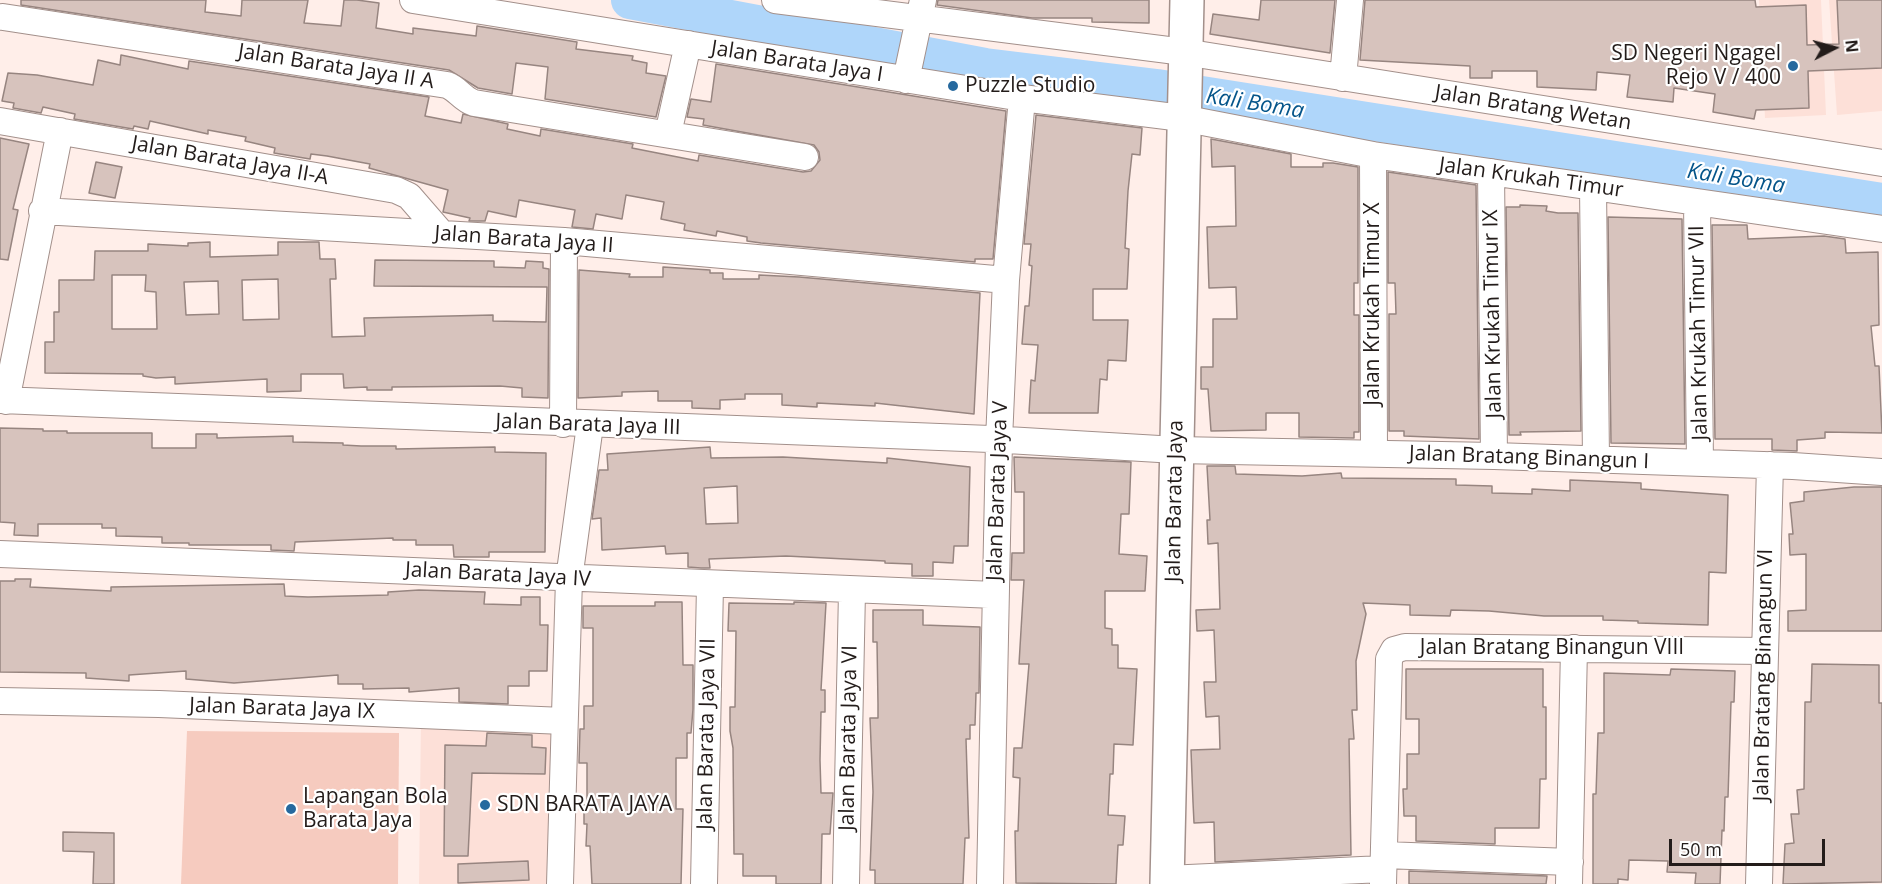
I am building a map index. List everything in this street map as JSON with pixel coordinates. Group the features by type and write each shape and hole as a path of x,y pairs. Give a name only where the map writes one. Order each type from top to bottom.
{"main road":[{"name":"Jalan Barata Jaya","path":"1167,881 1182,111 1187,0"}],"street":[{"name":"Jalan Barata Jaya I","path":"413,0 687,44 909,71 1022,98 1182,111"},
{"path":"1343,78 1350,0"},
{"name":"Jalan Bratang Wetan","path":"791,1 1343,78 1882,163"},
{"name":"Jalan Barata Jaya II A","path":"3,17 447,85 454,88 465,100 474,103 805,157"},
{"path":"909,71 920,18"},
{"path":"668,134 687,44"},
{"name":"Jalan Barata Jaya V","path":"990,884 999,440 1006,280 1022,98"},
{"name":"Jalan Krukah Timur","path":"1182,111 1373,155 1882,229"},
{"name":"Jalan Barata Jaya II-A","path":"0,121 396,190 409,196 442,234"},
{"path":"3,401 60,131"},
{"name":"Jalan Krukah Timur X","path":"1373,155 1374,453"},
{"name":"Jalan Krukah Timur IX","path":"1491,172 1494,456"},
{"path":"1593,187 1596,459"},
{"name":"Jalan Krukah Timur VII","path":"1697,202 1700,463"},
{"name":"Jalan Barata Jaya II","path":"42,211 564,241 1006,280"},
{"path":"563,424 564,241"},
{"name":"Jalan Barata Jaya III","path":"3,401 999,440 1176,450"},
{"path":"560,884 569,579 590,425"},
{"name":"Jalan Bratang Binangun I","path":"1176,450 1596,459 1770,465 1882,472"},
{"name":"Jalan Bratang Binangun VI","path":"1759,884 1770,465"},
{"name":"Jalan Barata Jaya IV","path":"0,554 135,558 852,591 996,595"},
{"name":"Jalan Barata Jaya VII","path":"704,884 710,585"},
{"name":"Jalan Barata Jaya VI","path":"846,884 852,591"},
{"name":"Jalan Bratang Binangun VIII","path":"1383,869 1389,659 1394,650 1405,647 1765,651"},
{"path":"1167,881 1383,869 1569,873 1574,648"},
{"name":"Jalan Barata Jaya IX","path":"0,701 159,704 564,721"}],"shaded area":[{"name":"SD Negeri Ngagel Rejo V / 400","path":"1759,0 1821,0 1826,115 1765,118"},
{"path":"1829,0 1882,0 1882,111 1837,115"},
{"name":"SDN BARATA JAYA","path":"421,721 554,726 548,884 419,884"},
{"name":"Lapangan Bola Barata Jaya","path":"187,731 399,733 398,884 181,884"}],"building":[{"path":"21,0 206,0 205,12 241,16 242,0 308,0 304,23 341,26 344,0 357,0 379,3 376,28 413,34 413,28 476,36 477,26 577,42 576,49 633,56 632,60 647,63 646,73 666,76 656,117 545,99 548,67 516,63 512,94 478,88 449,70 21,5"},
{"path":"938,0 1149,0 1149,23 1092,22 1092,18 1032,18 937,5"},
{"path":"1261,0 1335,0 1330,53 1210,34 1213,14 1259,20"},
{"path":"1365,0 1755,0 1756,7 1806,5 1807,45 1839,44 1837,0 1882,0 1882,68 1808,71 1809,108 1756,110 1754,119 1713,112 1715,94 1674,88 1673,102 1627,97 1630,75 1597,72 1596,90 1537,87 1537,71 1492,71 1492,78 1470,78 1470,66 1360,60"},
{"path":"121,55 188,69 189,61 429,97 425,116 461,123 463,114 508,124 507,129 540,136 541,129 633,144 632,148 698,161 699,155 803,172 811,171 820,160 819,152 814,145 703,125 704,119 687,117 691,99 711,102 716,64 1006,111 993,259 975,259 975,262 761,243 747,241 747,237 717,231 716,236 684,230 685,224 661,219 664,202 626,195 622,219 596,214 593,229 572,227 575,210 519,200 516,217 488,211 485,221 469,221 470,218 443,212 448,190 369,168 370,164 311,154 310,159 274,153 275,148 245,141 246,137 208,130 208,134 150,121 148,129 134,126 133,129 74,119 75,114 43,107 41,113 13,108 14,103 2,101 8,73 37,75 93,85 98,60 120,65"},
{"path":"1036,115 1142,128 1140,155 1132,154 1128,191 1125,248 1129,249 1127,289 1093,289 1093,320 1128,320 1126,361 1108,360 1107,380 1100,379 1098,413 1029,413 1031,380 1035,381 1038,345 1022,344 1025,306 1029,306 1032,266 1029,265 1031,244 1024,244"},
{"path":"0,138 29,144 13,209 18,210 8,260 0,259"},
{"path":"1211,139 1291,154 1291,167 1323,167 1323,163 1333,163 1358,167 1358,283 1354,283 1354,315 1359,315 1359,432 1354,432 1354,438 1299,437 1299,413 1266,413 1266,430 1211,431 1208,389 1201,389 1201,367 1213,367 1213,319 1237,319 1236,287 1209,288 1207,227 1236,226 1235,166 1212,167"},
{"path":"96,162 122,167 115,198 89,193"},
{"path":"1388,172 1476,185 1479,439 1404,436 1404,431 1389,431 1389,314 1396,314 1395,283 1388,283"},
{"path":"1520,205 1547,206 1546,211 1558,213 1578,213 1581,431 1520,432 1521,435 1509,435 1506,207 1520,207"},
{"path":"1608,217 1682,219 1685,444 1611,443"},
{"path":"1712,225 1747,225 1748,239 1824,236 1845,239 1846,253 1878,252 1879,325 1871,326 1875,366 1879,366 1882,433 1825,432 1825,438 1797,440 1797,451 1772,450 1772,439 1715,439"},
{"path":"210,242 210,257 278,255 278,242 319,242 320,259 335,259 336,279 330,279 332,337 365,336 364,318 493,315 493,321 546,322 547,287 374,286 375,260 494,261 494,267 525,268 526,261 543,262 543,268 549,269 548,398 522,397 522,388 500,386 392,387 392,390 367,390 367,387 344,388 343,374 301,374 301,391 267,392 267,379 175,384 175,377 156,378 143,376 143,374 45,373 45,342 54,342 54,312 59,312 59,280 94,280 95,251 148,251 148,244 188,246 188,243","holes":["112,275 146,275 145,291 156,292 157,329 112,329","278,279 279,319 243,320 242,280","218,281 219,314 186,315 184,282"]},
{"path":"663,267 710,270 710,273 723,273 723,279 759,279 759,275 799,277 980,293 974,414 875,403 875,406 817,403 817,407 782,405 782,394 745,394 745,399 720,400 720,409 692,408 692,401 658,401 658,391 622,392 622,396 578,398 579,270 630,274 629,277 663,277"},
{"path":"0,428 43,429 43,431 67,431 67,433 152,433 152,448 196,448 196,434 217,434 217,438 293,436 293,442 396,446 396,449 495,447 495,452 546,453 545,552 489,552 489,557 454,557 453,545 416,545 416,540 393,540 393,538 295,542 294,551 271,550 271,545 189,545 189,543 162,543 162,537 116,536 116,528 102,528 102,524 38,524 38,536 14,535 15,523 0,522"},
{"path":"710,447 711,458 783,457 887,463 887,458 970,467 968,546 954,546 953,563 933,562 933,576 912,576 912,564 885,563 885,561 786,556 709,559 710,568 701,568 688,567 688,553 666,554 665,546 602,550 601,518 592,519 599,470 608,470 607,454","holes":["737,486 738,523 706,524 704,488"]},
{"path":"1014,457 1131,462 1129,514 1121,514 1119,554 1147,556 1145,591 1105,591 1105,628 1112,629 1112,645 1118,645 1118,668 1137,669 1133,745 1114,744 1113,774 1110,774 1108,815 1125,816 1123,845 1118,845 1116,884 1016,883 1015,831 1018,831 1020,778 1013,777 1014,748 1022,748 1029,664 1019,664 1024,580 1011,580 1012,553 1024,553 1024,492 1015,492"},
{"path":"1207,466 1235,466 1236,474 1302,476 1341,473 1342,478 1456,479 1456,485 1492,486 1492,493 1532,494 1532,489 1570,491 1570,480 1641,483 1641,489 1728,495 1726,573 1709,572 1708,625 1638,623 1638,621 1603,620 1603,616 1544,616 1489,611 1451,610 1450,616 1410,615 1410,605 1363,603 1366,614 1356,661 1357,710 1352,710 1354,739 1349,739 1351,855 1215,862 1214,822 1194,823 1191,750 1220,749 1219,716 1206,717 1204,682 1216,682 1214,630 1197,631 1196,610 1220,609 1218,543 1208,544 1207,520 1210,520"},
{"path":"1882,487 1882,631 1788,631 1788,611 1806,610 1806,554 1790,555 1789,534 1793,534 1790,503 1804,501 1804,492"},
{"path":"15,579 31,579 30,587 111,591 111,587 284,584 285,596 308,597 388,595 388,592 419,590 485,592 484,604 521,605 521,597 540,597 540,625 548,625 547,671 529,671 529,686 508,686 508,704 459,702 459,688 409,692 409,688 363,689 363,684 338,684 338,675 234,683 186,679 186,671 129,675 129,681 86,678 86,673 0,672 0,581 15,581"},
{"path":"655,602 682,602 683,665 693,665 693,709 691,733 687,733 687,758 676,758 676,809 683,809 681,884 592,884 590,846 586,846 587,824 584,824 584,805 587,805 587,763 579,763 580,729 584,729 584,706 593,706 593,628 583,628 583,606 655,606"},
{"path":"794,602 826,603 821,690 825,690 825,712 821,712 821,793 833,793 830,834 822,834 821,884 776,884 776,876 743,876 743,854 734,854 733,748 730,707 735,707 736,631 728,631 729,603 794,604"},
{"path":"873,610 923,610 923,625 980,627 979,693 976,693 975,725 970,725 970,739 966,739 969,838 965,838 963,884 875,884 875,870 870,870 873,792 870,718 878,718 877,642 873,642"},
{"path":"1812,664 1879,665 1879,703 1882,703 1882,882 1783,884 1785,844 1794,843 1791,814 1799,814 1797,790 1804,789 1805,702 1811,702"},
{"path":"1406,669 1543,669 1543,707 1546,707 1546,779 1540,779 1539,828 1495,828 1495,844 1416,841 1416,816 1404,816 1403,789 1407,789 1407,754 1419,754 1419,719 1406,719"},
{"path":"1671,669 1735,671 1734,702 1731,702 1728,797 1725,797 1720,884 1695,884 1696,873 1667,872 1668,861 1629,860 1628,880 1618,879 1618,884 1593,884 1593,794 1596,794 1598,733 1604,733 1604,673 1670,675"},
{"path":"487,733 532,735 532,747 546,748 545,774 472,773 468,856 444,856 445,745 486,746"},
{"path":"63,832 114,833 114,884 93,884 94,852 63,851"},
{"path":"528,861 529,880 458,883 458,864"},
{"path":"1409,871 1547,876 1546,884 1409,884"}],"waterway":[{"name":"Kali Boma","path":"630,0 985,67 1157,88 1882,202"}],"place":[{"name":"SD Negeri Ngagel Rejo V / 400","path":"1793,66"},
{"name":"Puzzle Studio","path":"953,86"},
{"name":"SDN BARATA JAYA","path":"485,805"},
{"name":"Lapangan Bola Barata Jaya","path":"291,809"}]}
